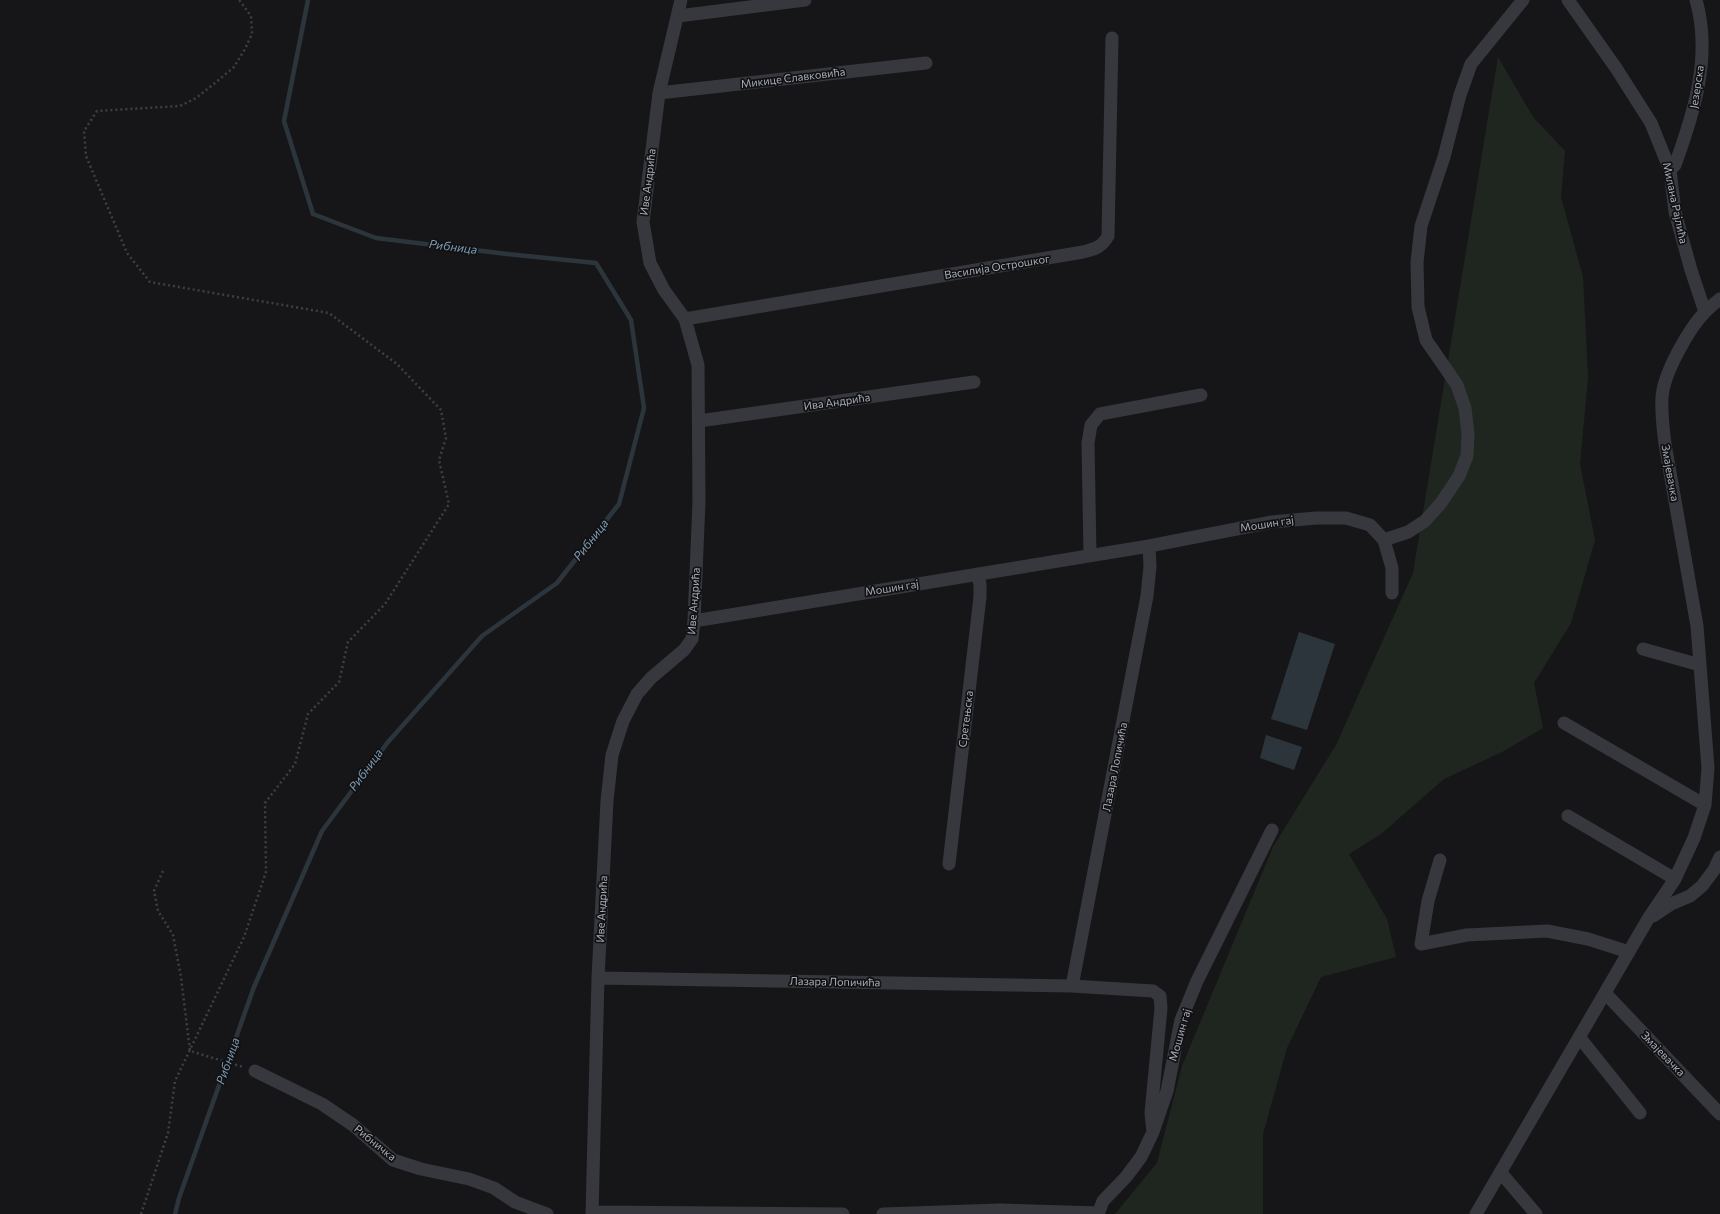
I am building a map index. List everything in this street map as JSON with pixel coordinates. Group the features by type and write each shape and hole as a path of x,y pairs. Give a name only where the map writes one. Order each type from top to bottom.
{"street":[{"name":"Иве Андрића","path":"592,1213 598,978 607,801 612,755 623,721 637,694 651,678 684,650 692,640 694,621 699,501 698,365 685,319 664,290 650,263 643,222 659,93 681,0"},
{"path":"678,16 805,0"},
{"path":"1384,540 1408,532 1425,521 1459,476 1467,456 1468,434 1465,408 1457,385 1426,340 1418,307 1417,262 1421,226 1444,157 1460,95 1471,64 1523,0"},
{"name":"Милана Рајлића","path":"1568,0 1616,68 1651,123 1670,170 1676,212 1691,270 1705,312"},
{"name":"Језерска","path":"1670,170 1675,166 1696,104 1702,52 1700,15 1696,0"},
{"name":"Василија Острошког","path":"685,319 1083,252 1098,248 1104,244 1108,236 1112,38"},
{"name":"Микице Славковића","path":"659,93 926,62"},
{"name":"Змајевачка","path":"1476,1214 1606,994 1648,919 1674,879 1694,838 1705,805 1708,768 1696,626 1665,444 1662,397 1665,378 1674,358 1705,312 1720,299"},
{"name":"Ива Андрића","path":"699,421 974,382"},
{"path":"1090,555 1088,443 1091,425 1100,414 1201,395"},
{"name":"Мошин гај","path":"694,621 1150,546 1272,522 1316,518 1346,518 1370,525 1384,540 1392,568 1392,593"},
{"name":"Лазара Лопичића","path":"1072,986 1146,596 1150,546"},
{"name":"Сретењска","path":"950,864 980,597 978,574"},
{"path":"1643,649 1700,665"},
{"path":"1564,723 1705,805"},
{"path":"1568,816 1674,879"},
{"name":"Мошин гај","path":"1098,1213 1103,1201 1126,1177 1141,1156 1153,1132 1167,1091 1181,1020 1197,981 1272,830"},
{"name":"Змајевачка","path":"1648,919 1671,904 1690,896 1702,886 1714,870 1720,857"},
{"path":"1440,860 1428,901 1421,944 1467,935 1547,931 1588,939 1629,952"},
{"name":"Лазара Лопичића","path":"598,978 1072,986 1153,991 1160,996 1161,1008 1151,1112 1153,1132"},
{"name":"Змајевачка","path":"1606,994 1720,1114"},
{"path":"1580,1038 1640,1113"},
{"name":"Рибничка","path":"255,1071 322,1104 353,1125 393,1160 421,1169 469,1179 494,1188 515,1202 547,1214"},
{"path":"1501,1173 1536,1214"},
{"path":"883,1214 1000,1210 1098,1213"},
{"path":"592,1213 843,1214"}],"path":[{"path":"141,1214 168,1133 175,1081 244,937 266,872 265,803 295,764 308,714 340,682 348,642 386,604 449,504 439,460 446,438 441,410 398,364 330,313 150,282 127,253 86,156 84,131 97,111 180,106 196,98 234,67 252,34 251,16 239,0"},
{"path":"163,871 154,891 158,911 173,935 182,977 190,1051"},
{"path":"190,1051 255,1071"}],"shaded area":[{"path":"1498,57 1533,117 1565,151 1561,197 1583,277 1588,378 1580,464 1595,540 1571,623 1534,683 1543,728 1502,752 1444,779 1381,834 1349,854 1387,919 1396,957 1321,977 1287,1048 1263,1134 1263,1214 1115,1214 1157,1163 1182,1066 1273,847 1336,745 1413,573"},
{"path":"1299,632 1335,644 1307,730 1271,719"},
{"path":"1266,735 1302,747 1294,770 1260,758"}],"waterway":[{"name":"Рибница","path":"175,1214 179,1198 254,987 322,831 388,742 482,636 557,583 619,504 644,408 631,320 596,263 376,238 313,214 284,121 308,0"}]}
